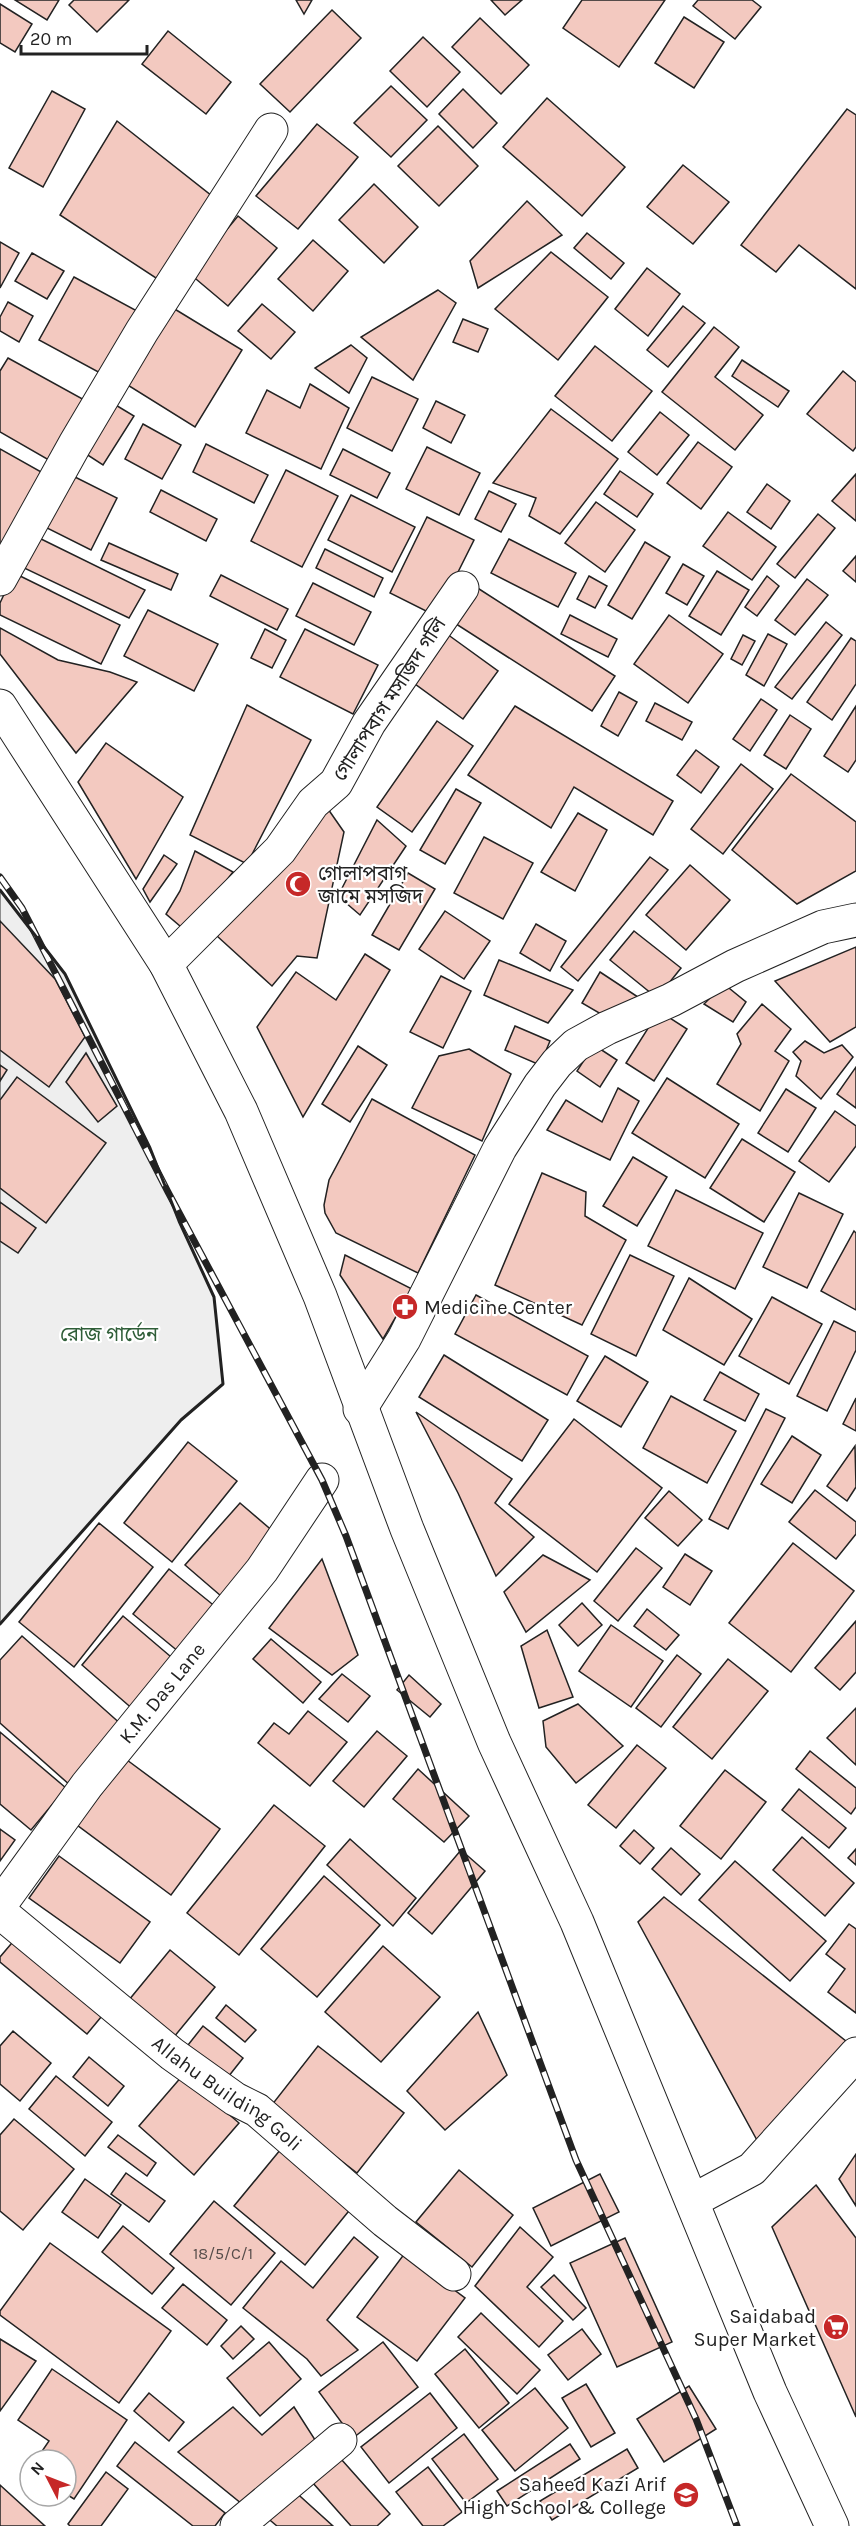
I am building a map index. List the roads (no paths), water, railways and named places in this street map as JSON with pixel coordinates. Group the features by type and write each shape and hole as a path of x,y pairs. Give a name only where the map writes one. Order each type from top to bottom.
{"street":[{"path":"0,579 75,444 124,362 271,129"},
{"name":"গোলাপবাগ মসজিদ গলি","path":"166,964 280,850 313,803 336,783 369,723 462,588"},
{"path":"0,706 166,964 241,1111 320,1296 360,1409 494,1742 577,1922 770,2392 832,2526"},
{"path":"360,1409 404,1339 500,1148 529,1101 557,1063 586,1039 671,1000 735,966 823,927 856,920"},
{"name":"K.M. Das Lane","path":"0,1905 87,1785 262,1570 322,1480"},
{"name":"Allahu Building Goli","path":"0,1912 172,2054 235,2099 257,2110 385,2221 454,2274"},
{"path":"692,2201 752,2169 856,2054"},
{"path":"237,2526 340,2440"}],"railway":[{"path":"0,877 22,908 168,1192 322,1480 346,1536 576,2160 696,2419 737,2526"}],"place":[{"name":"গোলাপবাগ জামে মসজিদ","path":"298,884"},
{"name":"Medicine Center","path":"405,1307"},
{"name":"Saidabad Super Market","path":"836,2327"},
{"name":"Saheed Kazi Arif High School & College","path":"686,2495"}],"park label":[{"name":"রোজ গার্ডেন","path":"109,1334"}]}
